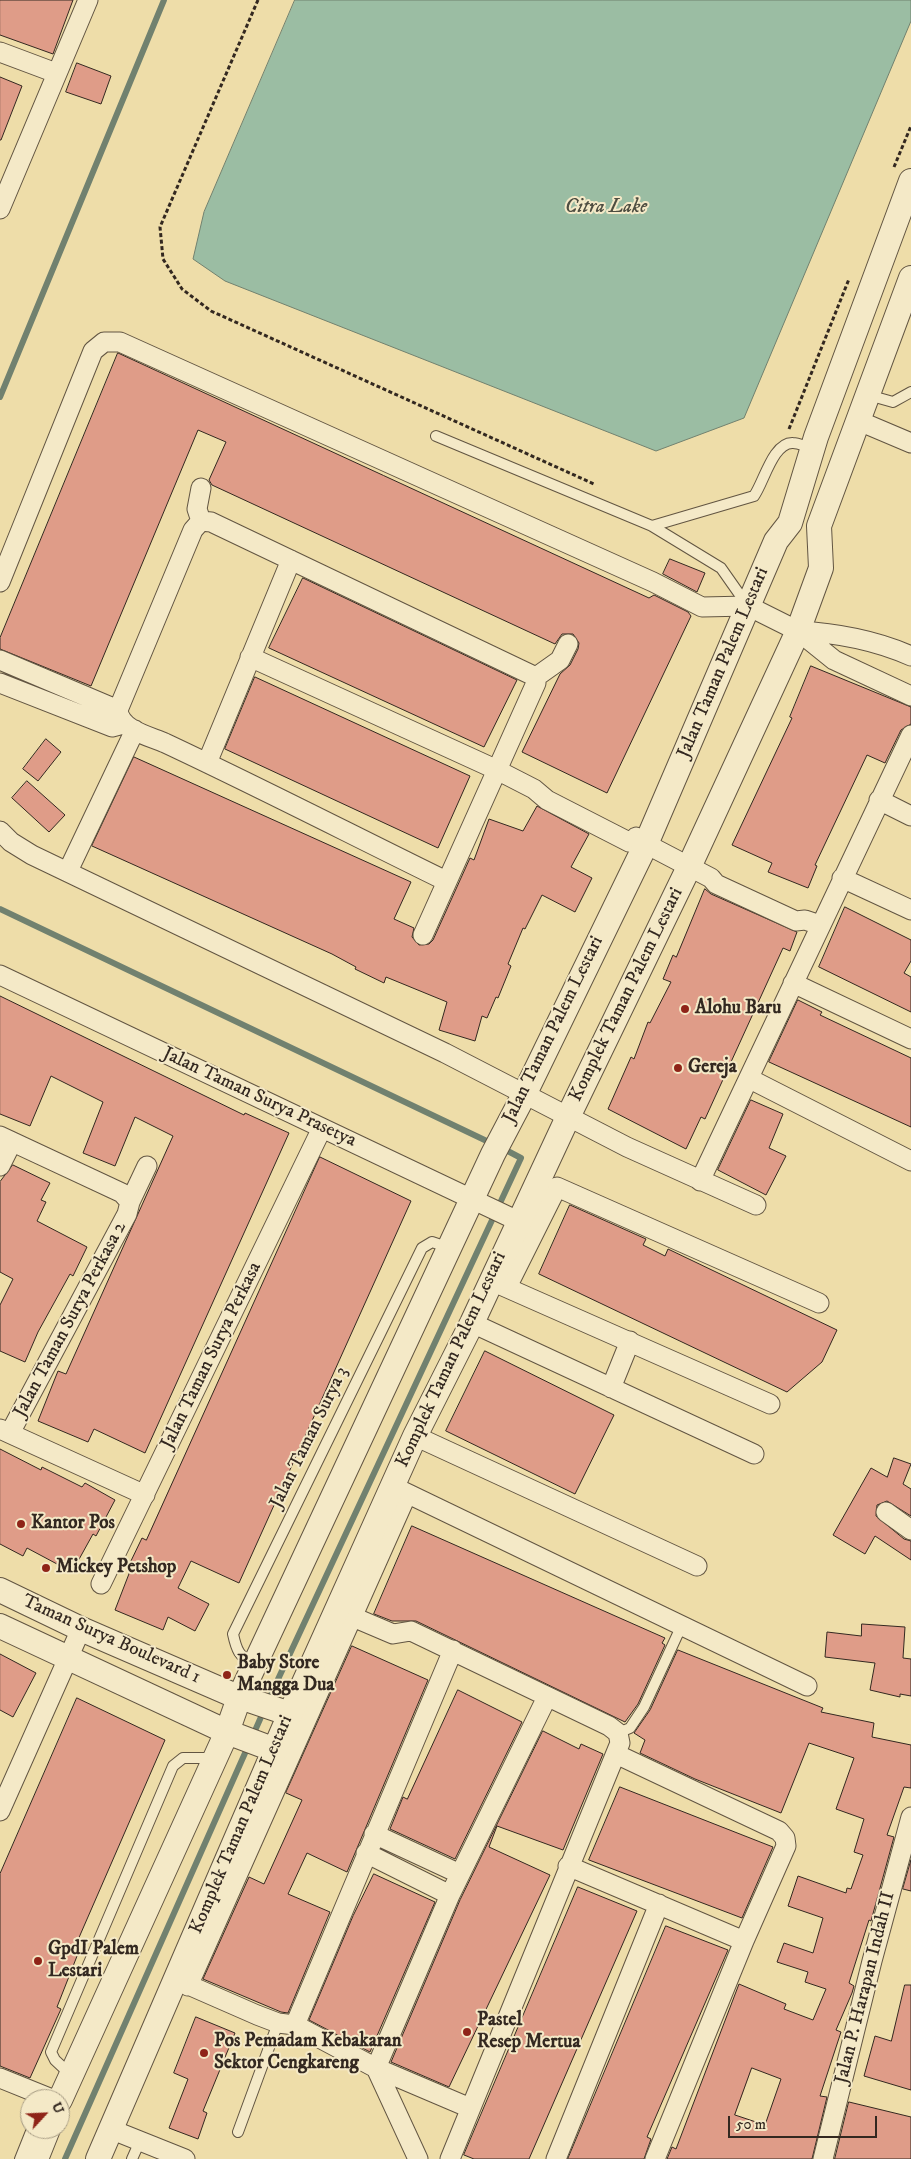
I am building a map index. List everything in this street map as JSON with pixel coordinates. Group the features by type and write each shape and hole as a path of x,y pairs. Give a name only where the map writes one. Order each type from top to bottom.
{"street":[{"path":"0,209 88,0"},
{"path":"0,52 56,73"},
{"name":"Jalan Taman Palem Lestari","path":"479,1201 493,1154 525,1093 646,844 776,541 790,523 812,448 902,176"},
{"path":"911,278 859,421 911,443"},
{"path":"0,582 93,351 104,342 120,342 653,582 702,607 748,606 798,631 834,660 911,696"},
{"name":"Komplek Taman Palem Lestari","path":"98,2159 110,2128 182,1983 271,1748 291,1715 400,1490 415,1436 472,1323 499,1284 512,1218 568,1117 689,867 798,631 820,568 819,526 859,421"},
{"path":"201,488 197,509 201,521"},
{"path":"201,521 211,522 536,677"},
{"path":"68,871 125,721 193,530 201,521"},
{"path":"207,763 291,560"},
{"path":"798,631 834,633 892,648 911,656"},
{"path":"536,677 560,660 568,644"},
{"path":"250,657 495,769 534,789 552,792 563,797 633,834 646,844 689,867 711,878 722,875 801,913 813,923"},
{"path":"0,660 446,881"},
{"path":"423,935 495,769 536,683 536,677"},
{"path":"0,683 112,727 125,721"},
{"path":"700,1181 750,1079 793,983 813,923 842,878 911,735"},
{"path":"879,800 911,816"},
{"path":"0,831 11,842 32,856 68,871 525,1093 568,1117 700,1181 756,1205"},
{"path":"842,878 911,910"},
{"name":"Jalan Taman Surya Prasetya","path":"0,975 512,1218"},
{"path":"793,983 911,1039"},
{"path":"750,1079 911,1161"},
{"name":"Jalan Taman Surya Perkasa","path":"101,1584 322,1128"},
{"path":"0,1166 6,1139"},
{"name":"Jalan Taman Surya Perkasa 2","path":"5,1431 127,1214 130,1202 122,1194 6,1139"},
{"path":"130,1202 147,1166"},
{"path":"770,1404 499,1284 556,1187 819,1303"},
{"path":"59,2089 72,2076 216,1758 233,1735 246,1700 256,1663 450,1248 479,1201"},
{"path":"472,1323 754,1454"},
{"path":"611,1388 630,1341"},
{"path":"5,1431 145,1495"},
{"path":"415,1436 697,1566"},
{"path":"470,2108 376,2068 287,2024 182,1983 291,1715 353,1617 400,1490 806,1686"},
{"path":"886,1512 911,1530"},
{"name":"Taman Surya Boulevard 1","path":"0,1590 81,1629 246,1700 291,1715"},
{"path":"353,1617 393,1634 411,1631 453,1650 609,1726 618,1733 620,1743 568,1866 450,2159"},
{"name":"Taman Surya Boulevard 1","path":"0,1626 233,1735 271,1748"},
{"path":"2,1801 69,1659 81,1629"},
{"path":"287,2024 366,1853 453,1650"},
{"path":"418,2159 376,2068 450,1894 547,1696"},
{"path":"616,1754 779,1831 784,1838 786,1846 744,1941 654,2159"},
{"name":"Jalan P. Harapan Indah II","path":"823,2159 872,1961 911,1816"},
{"path":"374,1834 460,1874"},
{"path":"366,1853 450,1894"},
{"path":"568,1866 744,1941"},
{"path":"556,2159 659,1904"},
{"path":"0,2078 28,2089"},
{"path":"110,2128 185,2159"},
{"path":"36,2159 44,2139"}],"lane":[{"path":"868,396 893,402 911,392"},
{"path":"436,436 652,526 721,568 748,606"},
{"path":"652,526 754,496 776,452 782,446 792,443 812,448"},
{"name":"Jalan Taman Surya 3","path":"256,1663 249,1662 236,1651 233,1634 422,1248 432,1242 450,1248"},
{"path":"618,1733 630,1728 644,1707 681,1627"},
{"path":"72,2076 55,2060 51,2052 173,1766 183,1758 216,1758"},
{"path":"238,2132 287,2024"},
{"path":"20,2159 28,2139"},
{"path":"132,2159 140,2141"}],"path":[{"path":"258,0 160,227 163,259 182,289 210,311 596,485"},
{"path":"902,176 911,126"},
{"path":"782,446 852,272"}],"water":[{"name":"Citra Lake","path":"295,0 911,0 911,21 744,418 656,451 225,281 193,259 204,212"}],"building":[{"path":"0,0 73,0 53,54 0,35"},
{"path":"77,63 111,76 101,104 66,92"},
{"path":"0,77 22,86 1,140 0,140"},
{"path":"118,353 649,598 654,595 688,612 691,616 607,793 522,752 560,674 570,665 578,649 579,643 573,634 562,634 555,644 212,485 209,480 226,442 198,430 91,686 0,649 0,638"},
{"path":"670,559 705,573 697,592 663,574"},
{"path":"303,578 517,680 484,747 269,648"},
{"path":"811,666 911,707 911,724 901,730 885,763 867,755 815,865 817,866 808,888 768,872 772,863 732,845 792,718 790,717"},
{"path":"255,677 470,776 438,848 225,749"},
{"path":"46,739 61,752 38,781 23,769"},
{"path":"134,757 411,882 394,919 414,928 412,937 419,945 429,944 433,940 470,858 474,860 489,819 523,831 537,806 589,834 571,867 592,878 575,912 542,895 525,929 523,928 508,964 511,966 498,998 496,997 487,1018 482,1016 475,1041 439,1030 447,1002 386,977 384,983 355,969 356,967 332,954 92,846"},
{"path":"27,781 65,815 49,832 12,798"},
{"path":"705,889 711,894 797,932 790,951 783,948 705,1119 701,1117 686,1149 608,1109 631,1057 634,1059 648,1022 650,1023 671,982 663,979 673,955 676,957"},
{"path":"845,907 911,940 911,961 904,973 911,977 911,1012 819,967"},
{"path":"0,996 244,1115 245,1113 289,1133 145,1453 94,1429 88,1442 38,1421 58,1371 66,1374 173,1136 135,1117 115,1166 83,1153 103,1102 51,1076 30,1126 0,1114"},
{"path":"798,1000 822,1012 820,1015 911,1058 911,1127 769,1062"},
{"path":"751,1100 783,1114 769,1148 786,1156 766,1195 718,1170"},
{"path":"320,1157 411,1201 239,1583 191,1561 178,1588 209,1604 195,1631 168,1617 163,1630 115,1610 132,1566 129,1565 142,1538 146,1540"},
{"path":"13,1165 50,1183 41,1200 46,1202 37,1221 87,1247 73,1276 70,1274 38,1332 25,1362 0,1351 0,1305 13,1279 0,1272 0,1182"},
{"path":"570,1205 646,1239 643,1245 665,1256 668,1249 837,1330 822,1362 787,1392 539,1274"},
{"path":"485,1351 614,1415 575,1494 446,1431"},
{"path":"0,1449 41,1470 42,1467 82,1487 85,1483 115,1500 96,1536 93,1534 72,1572 27,1548 23,1556 0,1544"},
{"path":"894,1458 911,1464 903,1484 911,1489 911,1516 887,1501 877,1505 876,1516 904,1539 911,1541 911,1560 875,1536 865,1554 833,1535 871,1468 887,1477"},
{"path":"412,1526 665,1638 662,1643 665,1645 638,1704 625,1722 416,1621 392,1621 374,1614"},
{"path":"862,1624 905,1627 903,1658 911,1659 911,1696 900,1694 900,1697 870,1690 875,1663 825,1657 827,1632 861,1636"},
{"path":"352,1646 428,1680 347,1872 307,1853 288,1894 330,1912 288,2013 281,2012 203,1979 249,1877 264,1884 302,1800 286,1793"},
{"path":"678,1650 823,1708 821,1712 874,1723 872,1737 911,1745 911,1788 904,1787 887,1835 894,1837 871,1921 869,1920 849,1983 854,1986 852,1993 836,2030 841,2032 820,2096 827,2097 812,2159 667,2159 672,2147 676,2149 739,1984 786,2004 784,2009 813,2020 826,1989 805,1982 808,1972 777,1962 784,1943 813,1953 823,1918 788,1906 798,1876 846,1893 847,1888 851,1889 863,1855 854,1852 864,1819 836,1809 854,1758 809,1743 781,1813 695,1779 640,1753 645,1740 634,1733 650,1710","holes":["752,2068 781,2079 765,2125 735,2115"]},
{"path":"0,1654 36,1673 13,1717 0,1710"},
{"path":"458,1690 522,1722 455,1859 390,1829 403,1797 407,1799"},
{"path":"77,1698 165,1740 74,1949 79,1951 57,2007 61,2009 30,2078 0,2066 0,1874"},
{"path":"543,1731 579,1749 581,1744 603,1754 563,1850 497,1826 489,1847 550,1875 449,2087 391,2062 460,1900"},
{"path":"620,1787 773,1847 742,1918 589,1860"},
{"path":"911,1860 911,1891 903,1889"},
{"path":"374,1874 435,1902 370,2052 309,2020 353,1916"},
{"path":"578,1887 637,1911 529,2159 474,2159 464,2155"},
{"path":"666,1926 728,1950 647,2137 651,2139 644,2159 568,2159"},
{"path":"905,1985 911,1985 911,2090 864,2076 875,2036 891,2041"},
{"name":"Pos Pemadam Kebakaran Sektor Cengkareng","path":"196,2017 235,2033 203,2111 207,2113 198,2139 169,2128 188,2079 174,2073"},
{"path":"849,2102 911,2117 911,2159 835,2159"}],"waterway":[{"path":"0,397 164,0"},
{"path":"0,909 493,1144"},
{"path":"65,2159 273,1690 521,1158 502,1148"}],"place":[{"name":"Alohu Baru","path":"685,1009"},
{"name":"Gereja","path":"678,1068"},
{"name":"Kantor Pos","path":"21,1524"},
{"name":"Mickey Petshop","path":"46,1568"},
{"name":"Baby Store Mangga Dua","path":"227,1675"},
{"name":"GpdI Palem Lestari","path":"38,1961"},
{"name":"Pastel Resep Mertua","path":"467,2032"},
{"name":"Pos Pemadam Kebakaran Sektor Cengkareng","path":"204,2053"}]}
